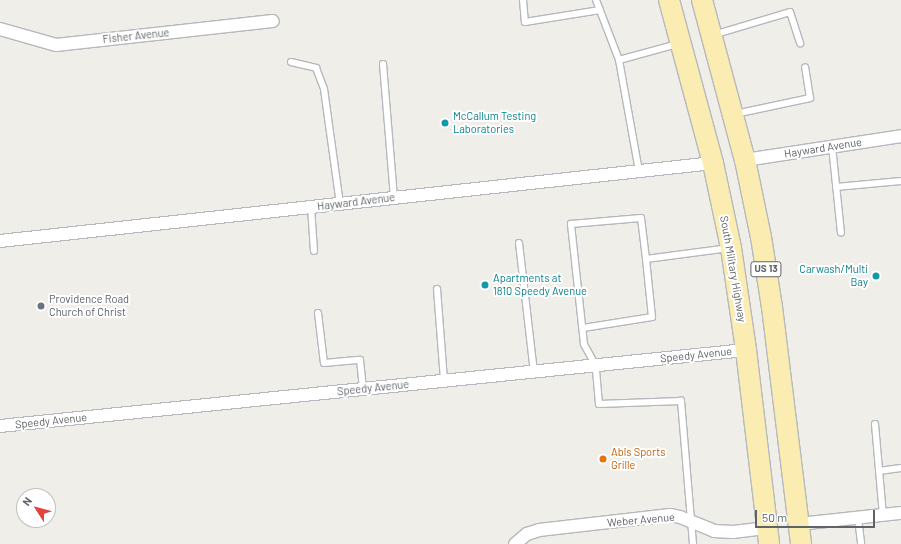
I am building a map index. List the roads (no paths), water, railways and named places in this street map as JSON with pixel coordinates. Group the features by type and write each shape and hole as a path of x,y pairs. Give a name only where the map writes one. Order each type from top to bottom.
{"main road":[{"name":"South Military Highway","path":"669,0 682,42 713,163 731,248 746,350 768,536"},
{"name":"US 13","path":"702,0 745,160 772,307 801,544"}],"street":[{"name":"Fisher Avenue","path":"0,29 56,45 273,21"},
{"name":"Hayward Avenue","path":"745,160 901,136"},
{"name":"Hayward Avenue","path":"0,241 713,163"},
{"name":"Speedy Avenue","path":"0,426 746,350"},
{"path":"799,524 901,513"},
{"name":"Weber Avenue","path":"515,544 527,534 539,530 670,516 690,520 714,531 768,536"}],"lane":[{"path":"523,0 525,22 600,10"},
{"path":"596,0 619,60 639,171"},
{"path":"712,35 790,12 800,43"},
{"path":"619,60 682,42"},
{"path":"291,62 316,68 324,89 340,204"},
{"path":"383,64 394,197"},
{"path":"733,114 810,98 805,67"},
{"path":"832,146 841,234"},
{"path":"836,187 901,181"},
{"path":"310,207 314,251"},
{"path":"583,328 652,317 641,218 571,224 584,344 596,366 599,404 681,401 693,544"},
{"path":"519,243 534,372"},
{"path":"646,259 731,248"},
{"path":"437,289 444,353 444,381"},
{"path":"318,313 324,363 360,360 363,389"},
{"path":"875,424 883,515"},
{"path":"879,471 901,468"},
{"path":"858,518 862,544"}],"place":[{"name":"McCallum Testing Laboratories","path":"445,123"},
{"name":"Carwash/Multi Bay","path":"876,276"},
{"name":"Apartments at 1810 Speedy Avenue","path":"485,285"},
{"name":"Providence Road Church of Christ","path":"41,306"},
{"name":"Abls Sports Grille","path":"603,459"}]}
